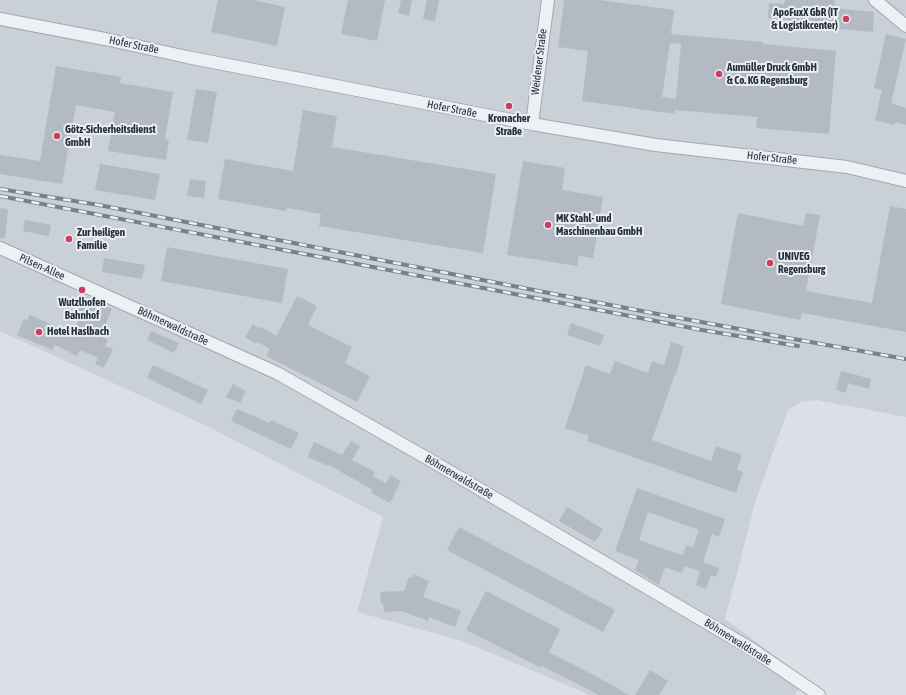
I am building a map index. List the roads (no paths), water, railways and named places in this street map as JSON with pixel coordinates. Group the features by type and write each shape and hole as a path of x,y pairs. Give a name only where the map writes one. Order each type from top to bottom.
{"street":[{"name":"Weidener Straße","path":"532,124 548,0"},
{"path":"875,0 906,26"},
{"name":"Hofer Straße","path":"0,19 532,124 656,145 848,167 906,181"},
{"name":"Pilsen-Allee","path":"0,248 84,285"},
{"name":"Böhmerwaldstraße","path":"84,285 277,373 432,461 750,648 820,695"}],"railway":[{"path":"0,189 99,205 636,310 906,359"},
{"path":"0,196 702,330 798,346"}],"place":[{"name":"ApoFuxX GbR (IT & Logistikcenter)","path":"846,19"},
{"name":"Aumüller Druck GmbH & Co. KG Regensburg","path":"719,74"},
{"name":"Kronacher Straße","path":"509,106"},
{"name":"Götz-Sicherheitsdienst GmbH","path":"57,136"},
{"name":"MK Stahl- und Maschinenbau GmbH","path":"548,225"},
{"name":"Zur heiligen Familie","path":"69,239"},
{"name":"UNIVEG Regensburg","path":"770,263"},
{"name":"Wutzlhofen Bahnhof","path":"82,290"},
{"name":"Hotel Haslbach","path":"39,332"}]}
